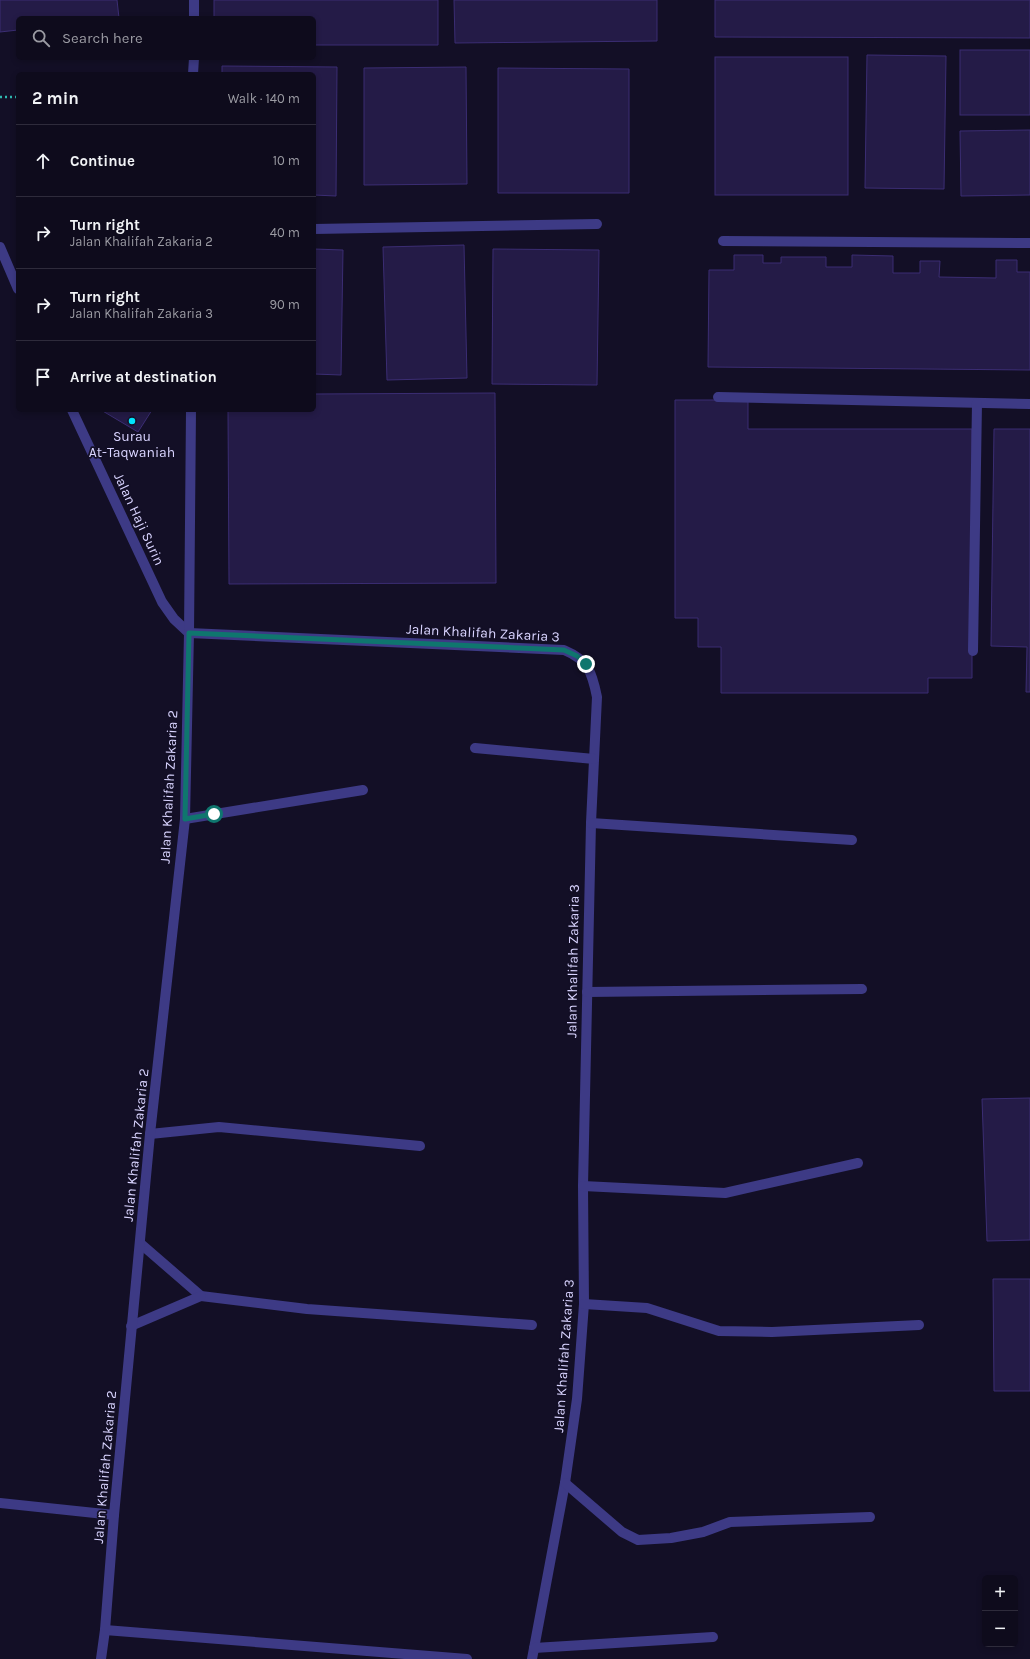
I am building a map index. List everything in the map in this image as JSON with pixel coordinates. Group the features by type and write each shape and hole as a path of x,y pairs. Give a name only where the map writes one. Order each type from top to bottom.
{"street":[{"path":"194,0 194,16"},
{"path":"193,72 194,60"},
{"path":"316,228 597,224"},
{"path":"723,241 1030,243"},
{"path":"0,247 16,285"},
{"path":"718,397 1030,404"},
{"path":"973,651 977,403"},
{"name":"Jalan Haji Surin","path":"73,412 162,602 174,619 189,633"},
{"name":"Jalan Khalifah Zakaria 2","path":"101,1659 105,1630 131,1326 141,1244 150,1134 185,819 189,633 190,412"},
{"name":"Jalan Khalifah Zakaria 3","path":"189,633 564,650 577,656 586,664 594,680 597,697 590,823 583,1186 584,1304 577,1399 565,1483 532,1659"},
{"path":"475,748 594,759"},
{"path":"185,819 363,790"},
{"path":"590,823 852,840"},
{"path":"587,992 862,989"},
{"path":"150,1134 219,1127 420,1146"},
{"path":"583,1186 725,1193 858,1163"},
{"path":"141,1244 201,1296"},
{"path":"131,1326 201,1296 307,1310 532,1324"},
{"path":"584,1304 647,1308 719,1331 772,1332 919,1324"},
{"path":"565,1483 622,1532 638,1540 671,1538 702,1532 730,1522 870,1517"},
{"path":"0,1503 114,1515"},
{"path":"105,1630 467,1659"},
{"path":"534,1648 713,1637"}],"path":[{"path":"0,97 16,97"}],"building":[{"path":"0,0 117,0 119,16 16,16 16,30 0,32"},
{"path":"214,0 438,0 438,45 316,45 316,16 214,16"},
{"path":"454,0 657,0 657,41 455,43"},
{"path":"715,0 1030,0 1030,38 715,37"},
{"path":"960,50 1030,50 1030,115 960,115"},
{"path":"867,55 946,56 944,189 865,188"},
{"path":"715,57 848,57 848,195 715,195"},
{"path":"222,66 337,67 336,196 316,195 316,72 222,72"},
{"path":"466,67 467,184 364,185 364,68"},
{"path":"498,68 629,69 629,193 498,193"},
{"path":"1030,130 1030,195 961,196 960,131"},
{"path":"464,245 467,378 387,380 383,247"},
{"path":"316,249 343,250 341,375 316,374"},
{"path":"493,249 599,250 597,385 492,384"},
{"path":"734,255 763,255 763,263 781,263 781,257 826,257 826,267 852,267 852,255 893,256 893,273 920,273 920,261 940,261 939,277 996,278 996,260 1017,260 1017,272 1030,272 1030,370 708,367 709,270 734,270"},
{"path":"495,393 496,583 229,584 228,412 316,412 316,394"},
{"path":"675,400 748,400 748,429 972,429 972,678 928,678 928,693 721,693 721,647 698,647 698,618 675,618"},
{"name":"Surau At-Taqwaniah","path":"104,412 151,412 138,432"},
{"path":"994,429 1030,429 1030,692 1026,692 1027,647 991,646"},
{"path":"1030,1098 1030,1240 987,1241 982,1099"},
{"path":"993,1279 1030,1279 1030,1391 994,1391"}],"place":[{"name":"Surau At-Taqwaniah","path":"132,421"}],"route":[{"path":"214,814 185,819 189,633 564,650 577,656 586,664"}]}
